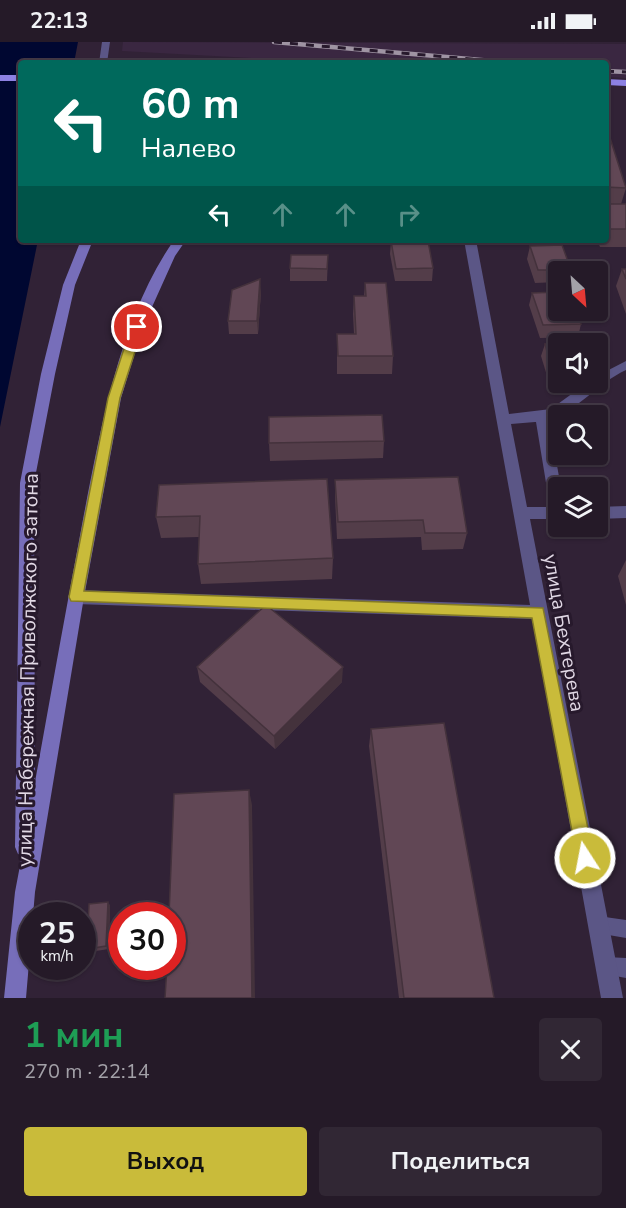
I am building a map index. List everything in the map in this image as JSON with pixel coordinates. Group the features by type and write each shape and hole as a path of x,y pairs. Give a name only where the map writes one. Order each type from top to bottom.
{"main road":[{"path":"0,78 18,78"},
{"path":"609,82 626,83"},
{"name":"улица Набережная Приволжского затона","path":"25,892 27,483 48,374 69,285 86,243"},
{"name":"улица Набережная Приволжского затона","path":"15,998 25,892 76,597 114,398 137,327 169,256 178,243"}],"street":[{"path":"104,60 106,42"},
{"name":"улица Бехтерева","path":"471,243 612,998"},
{"path":"608,374 626,365"},
{"path":"505,419 542,418 567,408 584,393"},
{"path":"542,418 552,477"},
{"path":"521,513 548,512"},
{"path":"608,513 626,513"},
{"path":"76,597 538,612"}],"lane":[{"path":"598,925 626,929"},
{"path":"606,966 626,968"}],"shaded area":[{"path":"123,42 626,44 626,78 609,77 609,60 288,60 122,51"}],"water":[{"path":"0,42 78,42 75,60 18,60 18,243 37,243 0,427"}],"building":[{"path":"609,138 610,138 626,188 609,187"},
{"path":"609,204 626,204 626,229 609,229"},
{"path":"391,243 428,243 433,268 396,269"},
{"path":"562,245 568,261 548,261 548,270 538,270 530,246"},
{"path":"291,255 328,255 327,269 290,268"},
{"path":"260,279 257,321 228,321 232,290"},
{"path":"365,283 386,283 393,356 338,356 337,334 356,334 354,296 366,296"},
{"path":"548,292 548,321 580,321 581,324 543,325 532,293"},
{"path":"382,415 384,441 269,443 269,417"},
{"path":"458,477 467,533 425,533 423,520 338,522 335,480"},
{"path":"327,479 333,558 198,564 200,516 156,517 159,485"},
{"path":"266,605 343,667 274,736 197,667"},
{"path":"444,723 494,998 404,998 371,729"},
{"path":"249,790 252,998 165,998 166,980 186,980 186,902 170,902 174,794"},
{"path":"108,902 106,946 96,948 96,903"}],"railway":[{"path":"274,42 482,60"},
{"path":"609,71 626,72"}],"route":[{"path":"137,327 114,398 76,597 538,612 585,858"}]}
